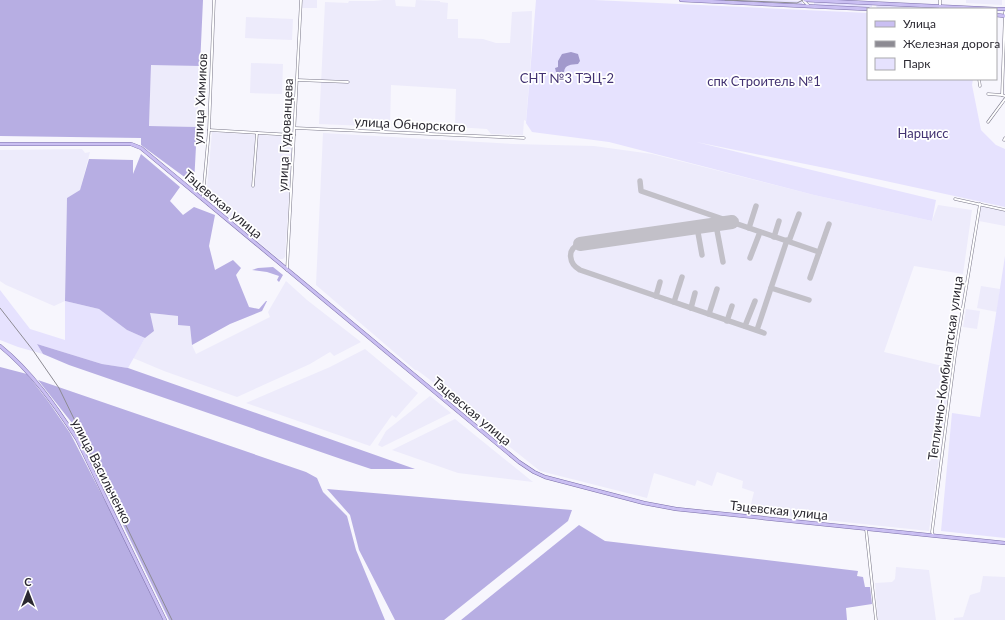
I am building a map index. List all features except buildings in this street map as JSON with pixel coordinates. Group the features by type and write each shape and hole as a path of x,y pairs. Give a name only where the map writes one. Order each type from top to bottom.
{"main road":[{"path":"681,0 867,9"},
{"path":"804,0 874,1 940,8"},
{"name":"Тэцевская улица","path":"0,144 131,144 141,148 519,462 544,477 666,508 1005,543"},
{"name":"улица Васильченко","path":"0,346 33,378 77,439 165,620"}],"street":[{"name":"улица Химиков","path":"202,199 209,130 214,0"},
{"name":"улица Гудованцева","path":"287,270 301,0"},
{"path":"804,0 808,6"},
{"path":"940,0 940,8"},
{"path":"1002,95 1005,11"},
{"path":"297,80 348,82"},
{"path":"979,80 980,86"},
{"path":"988,94 1002,95 1005,98 988,122"},
{"name":"улица Обнорского","path":"295,128 524,138"},
{"path":"209,130 294,135"},
{"path":"253,186 257,133"},
{"path":"955,199 1005,210"},
{"name":"Теплично-Комбинатская улица","path":"933,535 932,532 954,355 980,204"},
{"path":"866,529 876,620"}],"shaded area":[{"path":"0,0 203,0 200,66 151,65 149,126 197,127 194,184 141,145 141,138 0,136"},
{"path":"303,0 317,0 317,8 302,8"},
{"path":"395,0 396,6 415,7 416,0 440,1 448,3 447,19 458,19 458,38 483,39 496,43 510,43 512,12 532,11 531,57 526,121 524,120 523,135 491,134 487,129 455,127 456,89 391,85 390,127 319,124 325,2 348,3 349,1"},
{"path":"966,0 1002,0 1002,5 966,3"},
{"path":"246,17 293,19 292,40 245,38"},
{"path":"571,52 578,54 580,61 578,64 567,66 564,72 556,72 555,68 558,67 558,61 562,54"},
{"path":"251,63 283,64 282,94 250,93"},
{"path":"151,64 200,66 197,127 149,126"},
{"path":"212,132 293,137 285,257 283,259 279,259 206,199"},
{"path":"323,133 513,144 594,146 652,154 814,195 932,221 938,205 972,210 963,274 914,266 884,352 951,368 929,531 751,512 754,492 742,488 743,481 717,472 712,486 697,480 695,486 654,473 647,498 540,471 441,392 438,386 415,370 316,285"},
{"path":"82,149 85,153 90,152 80,190 67,198 65,301 54,306 0,281 0,150"},
{"path":"141,154 180,187 170,201 183,215 194,207 215,215 209,246 215,270 233,260 241,268 236,275 249,307 259,309 267,301 262,311 230,324 192,345 190,326 178,325 178,316 150,313 154,331 145,338 127,330 99,309 65,301 67,198 80,190 89,159 133,160 133,174"},
{"path":"981,205 1005,210 1005,226 979,221"},
{"path":"273,267 283,275 279,282 277,280 279,276 267,272 252,270 258,268"},
{"path":"286,281 307,300 361,342 334,356 330,352 310,364 237,397 164,371 133,358 145,338 154,331 149,313 178,316 190,326 192,345 196,354 270,317 268,312"},
{"path":"981,286 1000,289 997,312 977,308"},
{"path":"966,309 980,311 977,329 963,327"},
{"path":"37,344 102,364 128,368 415,469 371,469 69,365 43,354"},
{"path":"365,349 418,393 396,418 392,415 370,446 246,403 330,367"},
{"path":"0,367 27,374 70,433 120,530 163,620 0,620"},
{"path":"38,380 306,472 317,478 323,492 347,516 356,550 385,620 169,620 76,428"},
{"path":"430,396 451,413 382,447 378,445 386,431"},
{"path":"455,419 533,482 458,473 392,450"},
{"path":"327,489 572,510 568,521 444,620 395,620 359,550 350,515"},
{"path":"579,525 605,541 858,571 857,576 863,577 865,587 870,587 872,604 846,608 847,620 461,620"},
{"path":"896,567 929,570 936,620 878,620 875,583 892,582 895,579"},
{"path":"983,576 1005,577 1005,620 954,620 954,618 963,617 970,595 980,592"}],"green space":[{"path":"536,0 594,0 867,13 867,80 973,80 972,85 981,130 996,145 1005,149 1005,207 835,170 696,142 936,200 932,221 814,195 609,142 532,132 526,123"},
{"path":"708,0 802,1 802,5"},
{"path":"814,2 872,5 872,7 814,5"},
{"path":"878,5 938,8 877,8 876,6"},
{"path":"1005,256 1005,538 941,531 952,413 980,417"},
{"path":"0,290 30,329 65,340 65,301 99,309 127,330 145,338 128,368 102,364 37,344 43,354 18,347 0,340"}],"taxiway":[{"path":"640,181 641,191 819,252"},
{"path":"749,228 756,206"},
{"path":"789,241 799,214"},
{"path":"774,237 779,221"},
{"path":"810,278 829,224"},
{"path":"716,225 723,262"},
{"path":"697,227 702,255"},
{"path":"750,258 760,232"},
{"path":"757,330 787,240"},
{"path":"580,244 576,246 571,253 571,260 573,264 580,270 764,333"},
{"path":"674,302 682,277"},
{"path":"656,296 660,282"},
{"path":"771,288 809,300"},
{"path":"709,314 717,289"},
{"path":"691,308 695,293"},
{"path":"745,326 755,301"},
{"path":"727,321 732,306"}],"runway":[{"path":"580,244 732,222"}],"tram line":[{"path":"725,0 797,3 803,0"}],"railway":[{"path":"0,308 32,349 59,388 172,620"}],"park label":[{"name":"СНТ №3 ТЭЦ-2","path":"567,78"},
{"name":"спк Строитель №1","path":"764,81"},
{"name":"Нарцисс","path":"923,133"}]}
